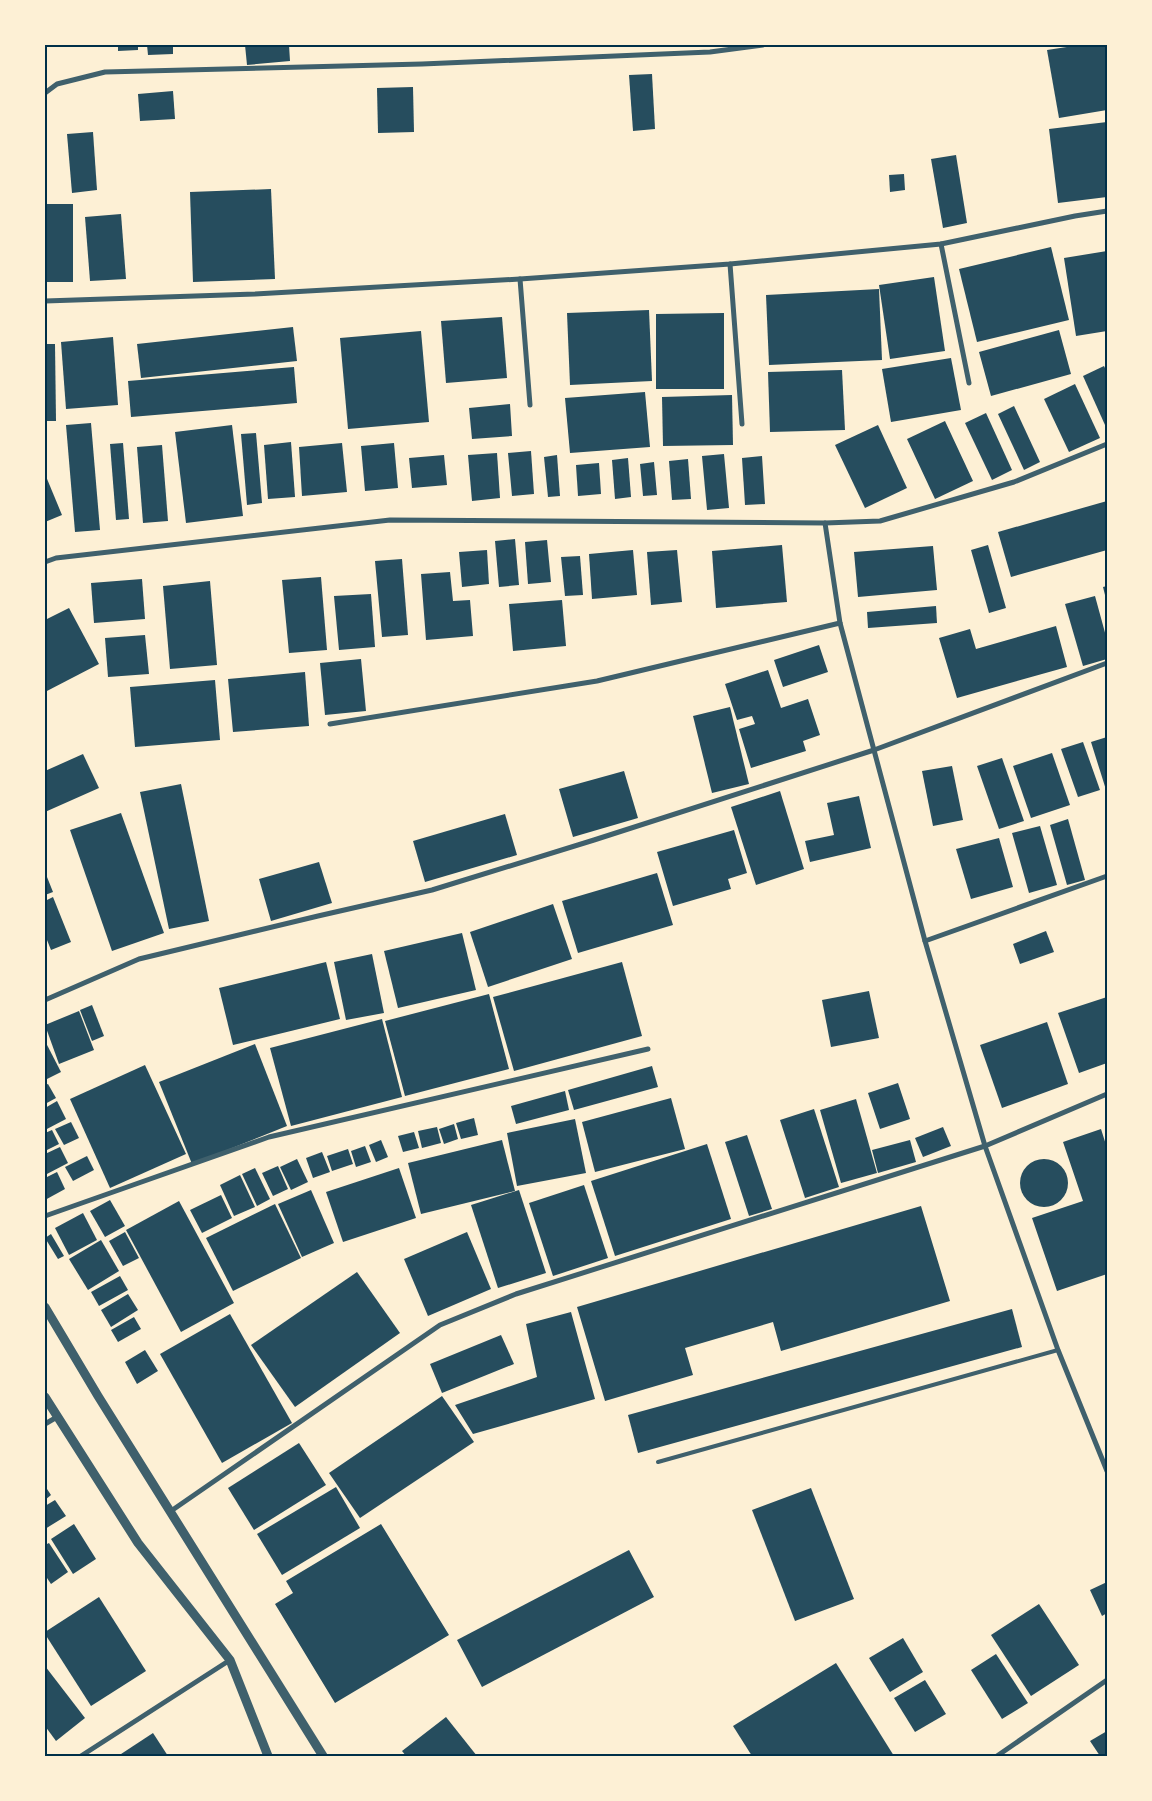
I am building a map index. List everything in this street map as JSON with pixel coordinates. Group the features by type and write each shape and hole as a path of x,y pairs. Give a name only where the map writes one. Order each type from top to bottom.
{"street":[{"path":"45,93 57,84 105,72 432,64 710,52 763,45"},
{"path":"45,301 255,294 730,264 941,244 1107,211"},
{"path":"941,244 969,383"},
{"path":"730,264 742,424"},
{"path":"520,278 530,405"},
{"path":"45,562 56,558 390,520 880,521 1014,482 1107,444"},
{"path":"825,522 840,623 925,941 985,1146 1058,1350 1107,1471"},
{"path":"330,724 597,681 840,623"},
{"path":"45,1000 139,959 432,890 874,750 1107,663"},
{"path":"925,941 1107,876"},
{"path":"45,1216 270,1137 648,1048"},
{"path":"171,1511 440,1325 516,1294 985,1146 1107,1094"},
{"path":"45,1307 98,1396 323,1756"},
{"path":"45,1397 138,1544 230,1660 268,1756"},
{"path":"45,1424 58,1417"},
{"path":"82,1756 230,1660"},
{"path":"997,1756 1107,1680"}],"lane":[{"path":"658,1462 1058,1350"}],"building":[{"path":"118,45 138,45 138,50 118,51"},
{"path":"147,45 173,45 173,54 148,55"},
{"path":"245,45 289,45 290,61 247,65"},
{"path":"1080,45 1107,45 1107,110 1059,118 1047,50"},
{"path":"652,74 655,129 633,131 629,75"},
{"path":"413,87 414,132 378,133 377,88"},
{"path":"173,91 175,119 140,121 138,94"},
{"path":"1107,122 1107,197 1058,203 1049,129"},
{"path":"93,132 97,190 72,193 67,134"},
{"path":"956,155 967,223 943,228 931,159"},
{"path":"904,174 905,190 890,192 889,175"},
{"path":"271,189 275,279 193,282 190,192"},
{"path":"45,204 73,204 73,282 45,282"},
{"path":"121,214 126,279 90,281 85,217"},
{"path":"1051,247 1069,320 977,342 959,269"},
{"path":"1107,251 1107,331 1076,336 1064,258"},
{"path":"934,277 945,351 890,359 879,285"},
{"path":"879,289 882,360 769,365 766,295"},
{"path":"649,310 652,381 570,385 567,313"},
{"path":"724,313 724,389 656,389 656,314"},
{"path":"502,317 507,378 446,383 441,321"},
{"path":"293,327 297,361 141,378 137,344"},
{"path":"1059,330 1071,374 991,396 979,352"},
{"path":"421,331 429,422 348,429 340,338"},
{"path":"113,337 118,405 66,409 61,342"},
{"path":"45,344 55,344 56,421 45,421"},
{"path":"951,358 961,410 891,422 882,369"},
{"path":"1104,366 1107,372 1107,424 1105,425 1083,376"},
{"path":"294,367 297,403 131,417 128,381"},
{"path":"842,370 845,430 770,432 768,372"},
{"path":"1075,384 1100,438 1069,452 1044,399"},
{"path":"645,392 650,447 570,453 565,398"},
{"path":"732,395 733,445 663,446 662,397"},
{"path":"510,404 512,436 472,439 469,408"},
{"path":"1014,406 1040,462 1024,470 998,414"},
{"path":"986,413 1012,470 992,480 965,423"},
{"path":"945,421 973,481 935,499 907,439"},
{"path":"91,423 100,530 75,532 66,425"},
{"path":"232,425 243,516 186,523 175,432"},
{"path":"878,425 907,488 865,508 835,445"},
{"path":"256,433 262,503 247,505 241,434"},
{"path":"291,442 295,497 268,499 264,445"},
{"path":"123,443 129,519 116,520 110,444"},
{"path":"342,443 347,492 302,496 299,447"},
{"path":"394,443 398,488 365,491 361,446"},
{"path":"162,445 168,521 143,523 137,447"},
{"path":"531,451 534,494 512,496 508,453"},
{"path":"497,453 500,498 472,501 468,455"},
{"path":"724,454 729,508 707,510 702,456"},
{"path":"444,455 447,485 412,488 409,458"},
{"path":"557,455 560,496 548,497 544,457"},
{"path":"762,456 765,504 745,505 742,458"},
{"path":"628,458 631,497 615,499 612,460"},
{"path":"688,459 691,499 672,500 669,461"},
{"path":"654,462 657,495 643,496 640,464"},
{"path":"599,463 601,494 578,496 576,465"},
{"path":"45,474 62,515 45,522"},
{"path":"1107,501 1107,550 1011,577 998,532"},
{"path":"515,539 519,585 499,587 495,541"},
{"path":"547,540 551,582 528,584 525,542"},
{"path":"782,545 787,602 716,608 712,551"},
{"path":"988,545 1006,608 989,613 971,550"},
{"path":"933,546 937,590 858,597 854,552"},
{"path":"487,550 489,584 462,587 459,552"},
{"path":"633,550 637,595 592,599 589,554"},
{"path":"677,550 682,602 651,605 647,552"},
{"path":"580,556 583,595 565,596 561,557"},
{"path":"402,559 408,635 382,637 375,561"},
{"path":"450,572 453,601 470,600 473,636 426,640 421,574"},
{"path":"321,577 327,650 289,653 282,580"},
{"path":"142,579 145,619 94,623 91,583"},
{"path":"210,581 217,665 170,669 163,586"},
{"path":"1107,586 1107,599 1106,599 1103,587"},
{"path":"371,594 375,647 339,650 334,596"},
{"path":"1095,596 1107,640 1107,659 1083,666 1065,604"},
{"path":"562,600 566,646 513,651 509,604"},
{"path":"936,606 937,623 868,628 867,612"},
{"path":"69,608 99,664 45,692 45,620"},
{"path":"1056,626 1067,667 957,698 939,638 970,629 976,649"},
{"path":"145,635 149,674 108,677 105,638"},
{"path":"819,645 828,672 783,687 774,660"},
{"path":"361,659 366,711 325,715 320,663"},
{"path":"768,670 781,708 808,699 820,735 803,741 806,751 751,768 739,729 755,724 752,716 737,720 725,684"},
{"path":"305,672 309,726 233,732 228,679"},
{"path":"215,680 220,740 135,747 130,687"},
{"path":"730,707 749,784 712,793 693,716"},
{"path":"1107,737 1107,793 1091,742"},
{"path":"1083,742 1100,790 1078,797 1061,749"},
{"path":"1052,753 1070,805 1031,818 1013,766"},
{"path":"83,754 99,788 45,812 45,771"},
{"path":"1002,758 1024,821 999,829 977,766"},
{"path":"952,766 963,820 933,826 922,771"},
{"path":"624,771 638,818 573,837 559,789"},
{"path":"181,784 209,921 169,929 140,792"},
{"path":"780,791 804,869 756,885 731,807"},
{"path":"859,796 871,848 810,862 805,841 834,835 827,803"},
{"path":"121,813 164,933 112,951 70,830"},
{"path":"505,814 517,855 425,882 413,841"},
{"path":"1068,819 1085,880 1067,885 1050,825"},
{"path":"1040,826 1057,885 1029,893 1012,833"},
{"path":"734,830 747,873 728,879 731,889 673,906 657,852"},
{"path":"999,838 1013,887 971,899 956,849"},
{"path":"319,862 332,903 271,921 259,879"},
{"path":"45,872 53,892 45,895"},
{"path":"657,873 673,925 578,953 562,901"},
{"path":"53,897 71,942 51,950 45,935 45,901"},
{"path":"553,904 572,959 488,987 470,932"},
{"path":"1046,931 1054,952 1020,964 1013,944"},
{"path":"462,933 476,990 398,1008 384,951"},
{"path":"372,954 384,1013 346,1020 334,962"},
{"path":"326,962 340,1019 233,1045 219,988"},
{"path":"622,962 642,1036 514,1071 493,997"},
{"path":"869,991 879,1038 831,1047 822,1000"},
{"path":"489,994 509,1069 405,1096 385,1021"},
{"path":"1107,997 1107,1063 1079,1073 1058,1013"},
{"path":"92,1005 104,1036 92,1041 80,1010"},
{"path":"79,1011 94,1050 59,1064 45,1025"},
{"path":"382,1019 402,1097 291,1126 270,1048"},
{"path":"1047,1022 1068,1084 1002,1108 980,1045"},
{"path":"45,1041 61,1072 45,1080"},
{"path":"255,1044 287,1126 192,1164 159,1082"},
{"path":"145,1065 186,1154 110,1188 70,1099"},
{"path":"652,1066 658,1087 574,1110 568,1090"},
{"path":"898,1083 910,1119 880,1129 868,1093"},
{"path":"48,1084 56,1098 45,1104 45,1085"},
{"path":"565,1091 569,1110 516,1124 511,1106"},
{"path":"671,1098 685,1149 595,1172 582,1122"},
{"path":"856,1099 877,1173 841,1183 820,1110"},
{"path":"57,1101 66,1119 45,1130 45,1108"},
{"path":"814,1109 839,1187 805,1198 780,1120"},
{"path":"474,1118 478,1135 461,1139 456,1123"},
{"path":"575,1119 586,1173 517,1186 507,1133"},
{"path":"71,1122 79,1138 64,1145 55,1129"},
{"path":"454,1124 458,1139 444,1144 439,1129"},
{"path":"437,1127 441,1143 422,1148 418,1131"},
{"path":"943,1127 951,1146 923,1157 915,1138"},
{"path":"1101,1129 1107,1148 1107,1274 1057,1291 1032,1218 1083,1201 1063,1142"},
{"path":"52,1130 59,1144 45,1151 45,1133"},
{"path":"414,1132 419,1148 403,1152 398,1136"},
{"path":"747,1135 772,1209 749,1216 725,1142"},
{"path":"381,1140 388,1157 376,1162 369,1145"},
{"path":"502,1140 515,1191 421,1214 408,1163"},
{"path":"910,1140 916,1162 878,1173 872,1150"},
{"path":"707,1144 731,1219 615,1256 591,1181"},
{"path":"365,1146 371,1162 356,1167 351,1151"},
{"path":"60,1147 68,1163 45,1175 45,1154"},
{"path":"348,1149 353,1164 332,1171 327,1156"},
{"path":"322,1152 330,1172 313,1178 306,1158"},
{"path":"87,1156 94,1170 73,1181 65,1167"},
{"path":"297,1159 308,1182 291,1190 280,1167"},
{"path":"1044,1159 1053,1161 1061,1166 1066,1174 1068,1183 1066,1192 1061,1200 1053,1205 1044,1207 1035,1205 1027,1200 1022,1192 1020,1183 1022,1174 1027,1166 1035,1161"},
{"path":"278,1166 288,1189 273,1196 262,1173"},
{"path":"255,1168 270,1199 257,1206 242,1174"},
{"path":"399,1168 416,1218 343,1242 326,1192"},
{"path":"57,1172 65,1189 45,1200 45,1178"},
{"path":"240,1175 255,1207 234,1216 220,1185"},
{"path":"584,1185 608,1258 553,1276 529,1203"},
{"path":"311,1190 334,1243 302,1257 278,1204"},
{"path":"519,1190 546,1273 498,1288 471,1205"},
{"path":"221,1195 232,1218 202,1233 190,1210"},
{"path":"110,1200 125,1226 105,1237 90,1211"},
{"path":"179,1201 234,1303 181,1332 126,1230"},
{"path":"275,1204 301,1258 233,1291 206,1238"},
{"path":"921,1206 950,1301 781,1351 773,1322 685,1348 693,1375 605,1401 577,1307"},
{"path":"83,1213 97,1240 69,1255 55,1228"},
{"path":"125,1232 139,1258 123,1266 109,1241"},
{"path":"467,1232 491,1289 428,1316 404,1259"},
{"path":"51,1234 64,1256 58,1259 45,1238"},
{"path":"101,1240 119,1271 88,1290 69,1259"},
{"path":"357,1272 400,1333 295,1407 251,1345"},
{"path":"120,1276 128,1290 99,1306 91,1292"},
{"path":"128,1294 138,1310 111,1327 101,1310"},
{"path":"1012,1309 1022,1347 638,1453 628,1415"},
{"path":"571,1312 595,1399 473,1434 455,1405 537,1377 526,1324"},
{"path":"230,1314 292,1423 222,1463 160,1354"},
{"path":"134,1317 141,1329 118,1342 111,1330"},
{"path":"501,1335 514,1364 442,1393 430,1364"},
{"path":"145,1350 158,1371 137,1384 125,1362"},
{"path":"442,1396 474,1442 360,1518 329,1473"},
{"path":"299,1443 326,1485 254,1530 228,1488"},
{"path":"45,1486 51,1495 45,1500"},
{"path":"336,1487 360,1528 282,1575 257,1534"},
{"path":"811,1488 854,1599 795,1621 752,1510"},
{"path":"55,1500 66,1516 45,1529 45,1506"},
{"path":"74,1524 96,1559 73,1574 51,1539"},
{"path":"381,1524 449,1635 335,1703 275,1604 293,1593 286,1581"},
{"path":"49,1543 68,1572 51,1584 45,1575 45,1545"},
{"path":"629,1550 654,1597 482,1687 457,1640"},
{"path":"1107,1582 1107,1613 1102,1616 1090,1590"},
{"path":"99,1597 146,1671 91,1706 45,1632"},
{"path":"1039,1604 1079,1665 1031,1696 991,1635"},
{"path":"903,1638 923,1672 890,1692 869,1658"},
{"path":"996,1654 1028,1703 1002,1719 971,1670"},
{"path":"836,1663 894,1756 752,1756 733,1726"},
{"path":"45,1666 85,1718 56,1741 45,1726"},
{"path":"925,1680 946,1714 915,1732 894,1698"},
{"path":"446,1717 477,1756 406,1756 402,1751"},
{"path":"1107,1731 1107,1756 1100,1756 1090,1741"},
{"path":"153,1733 168,1756 118,1756"}]}
